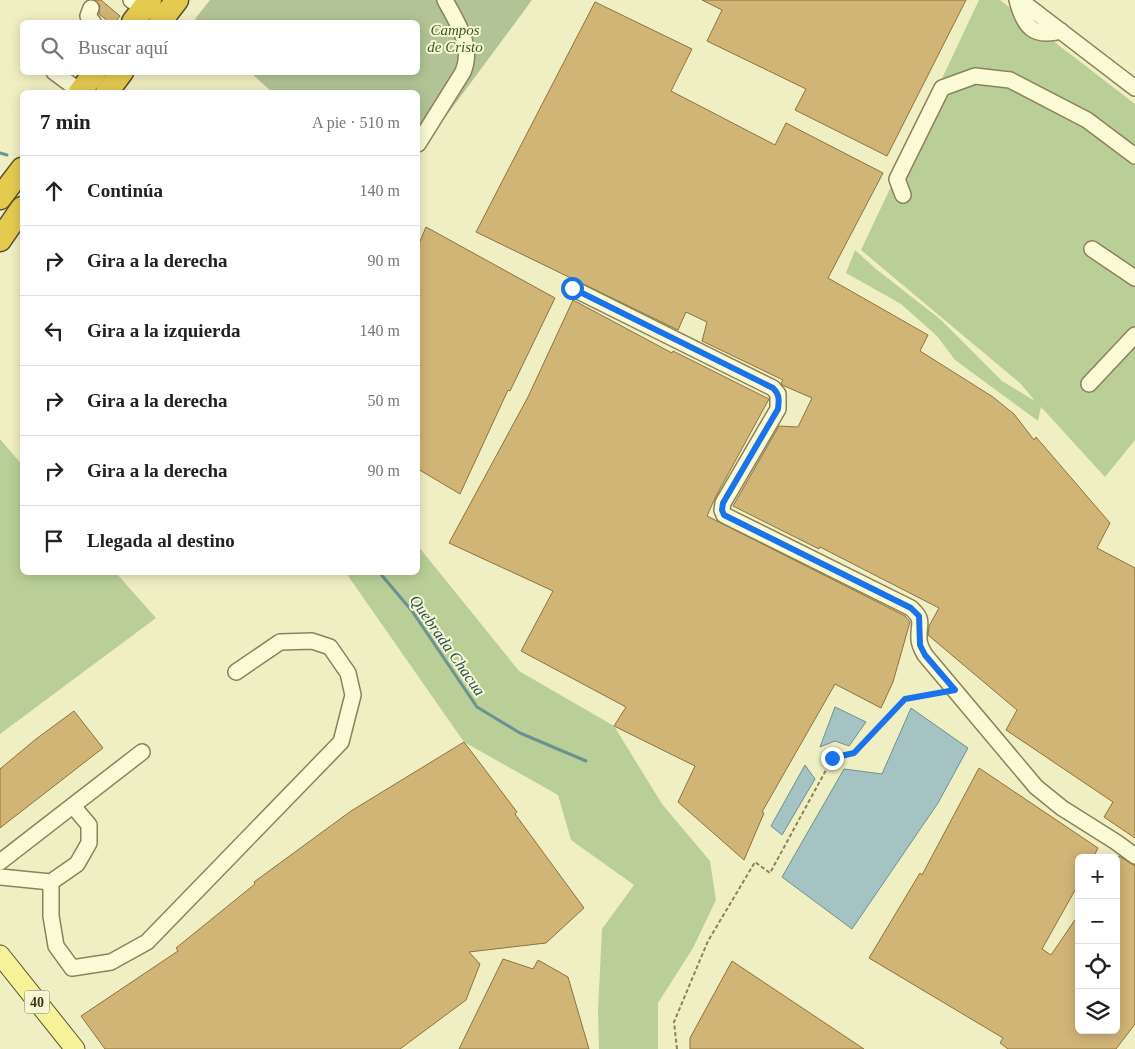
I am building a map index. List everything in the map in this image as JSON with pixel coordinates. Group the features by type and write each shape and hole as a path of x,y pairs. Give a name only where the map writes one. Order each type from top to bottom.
{"highway":[{"path":"143,11 177,0"},
{"path":"82,90 93,75"},
{"path":"108,90 120,75"},
{"path":"0,198 20,171"},
{"path":"0,230 20,209"},
{"path":"0,240 20,210"}],"main road":[{"name":"40","path":"0,955 75,1049"}],"street":[{"path":"420,141 463,72 467,60 465,38 446,0"},
{"path":"1019,0 1135,88"},
{"path":"58,75 77,90"},
{"path":"903,195 897,179 942,88 975,76 1010,80 1087,120 1135,156"},
{"path":"1092,249 1135,278"},
{"path":"572,288 773,388 778,394 778,409 723,503 722,510 724,515 911,608 919,616 921,625 918,638 925,655 1036,787 1062,808 1135,856"},
{"path":"1089,384 1135,336"},
{"path":"51,882 51,916 56,946 72,968 111,962 147,942 341,742 353,695 348,672 330,647 312,641 280,642 236,672"},
{"path":"0,862 142,752"},
{"path":"0,877 51,882 77,864 89,843 89,826 73,806"}],"path":[{"path":"677,1049 674,1022 708,941 755,862 770,873 832,758 854,753 905,699 955,690"}],"green space":[{"name":"Campos de Cristo","path":"210,0 532,0 420,151 420,90 270,90 253,75 420,75 420,20 195,19"},
{"path":"979,0 1000,0 1135,104 1135,440 1105,477 1041,407 1038,421 955,360 937,336 901,304 846,273 855,250 876,269 940,319 1002,381 1035,401 1021,384 861,250"},
{"path":"0,439 20,463 20,575 118,575 156,618 0,734"},
{"path":"420,548 519,671 614,726 662,804 710,861 716,900 693,948 658,1003 658,1049 599,1049 598,1010 602,929 634,885 571,840 558,795 464,742 347,575 420,575"}],"water":[{"path":"835,707 866,722 849,746 835,741 820,747"},
{"path":"911,708 968,748 938,803 852,929 782,877 844,769 882,774"},
{"path":"805,765 815,779 782,835 771,826"}],"building":[{"path":"95,0 101,0 120,16 117,20 106,20 99,14 100,6"},
{"path":"702,0 966,0 887,156 795,110 806,89 707,41 722,10"},
{"path":"595,2 692,49 671,91 775,145 786,123 883,173 828,278 928,335 920,351 993,397 1014,414 1034,440 1036,437 1110,523 1097,548 1135,568 1135,838 1104,817 1113,802 1006,730 1017,710 928,635 929,626 939,608 820,547 819,549 733,506 779,426 798,427 812,398 782,385 783,380 702,341 707,322 686,312 678,330 476,232"},
{"path":"426,227 555,298 510,391 508,390 460,494 420,470 420,241"},
{"path":"573,300 672,353 673,351 769,399 707,516 905,616 910,622 893,682 881,708 835,684 762,812 764,813 744,860 678,802 695,766 614,726 626,707 521,651 553,591 449,543 528,397"},
{"path":"74,711 103,748 0,828 0,769"},
{"path":"464,742 517,812 515,814 584,908 546,943 469,952 480,964 466,1000 400,1049 105,1049 81,1016 178,951 176,948 255,884 254,882 351,811"},
{"path":"979,768 1098,848 1095,854 1075,854 1075,890 1042,949 1051,955 1075,920 1075,1034 1120,1034 1120,857 1135,866 1135,1024 1116,1049 1008,1049 1000,1043 1003,1038 869,958 920,873 922,875"},
{"path":"503,959 533,969 538,960 568,977 589,1049 459,1049"},
{"path":"732,961 864,1049 690,1049 690,1038"}],"waterway":[{"name":"Quebrada Chacua","path":"0,153 7,155"},
{"name":"Quebrada Chacua","path":"382,575 412,611 477,707 520,733 586,761"}],"route":[{"path":"572,288 773,388 778,394 778,409 723,503 722,510 724,515 911,608 919,616 921,625 918,638 920,645 925,655 955,690 905,699 854,753 832,758"}]}
